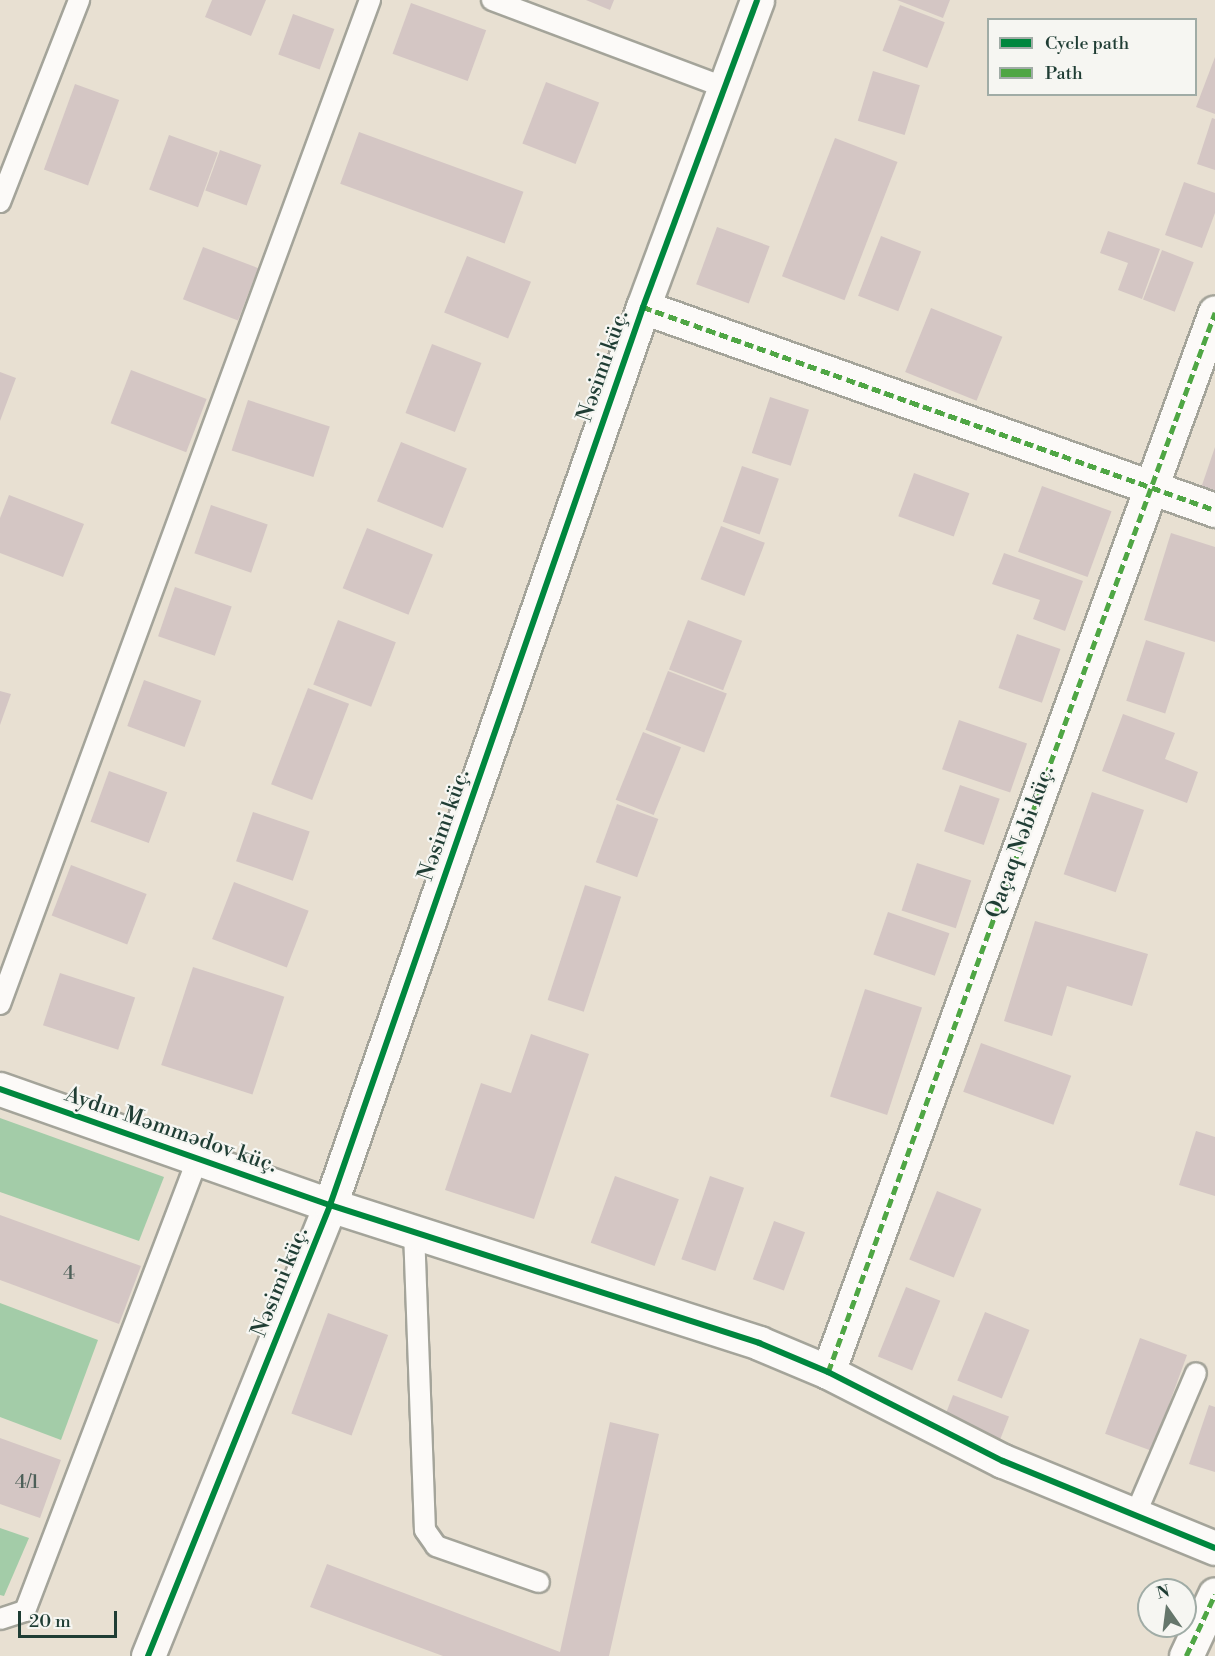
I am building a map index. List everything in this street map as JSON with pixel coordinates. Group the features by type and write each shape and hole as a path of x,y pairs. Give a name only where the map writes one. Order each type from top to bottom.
{"street":[{"name":"Nəsimi küç.","path":"148,1656 330,1205 643,307 757,0"},
{"path":"643,307 1149,489 1215,510"},
{"name":"Qaçaq Nəbi küç.","path":"828,1372 1215,312"},
{"name":"Aydın Məmmədov küç.","path":"0,1089 330,1205 759,1343 828,1372 1003,1461 1136,1513 1215,1548"},
{"path":"1186,1656 1215,1594"}],"lane":[{"path":"0,202 79,0"},
{"path":"0,1004 370,0"},
{"path":"492,0 723,87"},
{"path":"0,1619 26,1611 198,1158"},
{"path":"414,1231 425,1530 436,1546 539,1582"},
{"path":"1136,1513 1196,1372"}],"green space":[{"path":"0,1118 164,1177 139,1241 0,1192"},
{"path":"0,1303 98,1340 61,1440 0,1417"},
{"path":"0,1528 29,1538 4,1596 0,1595"}],"building":[{"path":"212,0 266,0 251,36 205,17"},
{"path":"586,0 614,0 610,10"},
{"path":"897,0 950,0 943,18"},
{"path":"411,3 486,30 468,81 393,54"},
{"path":"900,5 945,22 927,68 882,51"},
{"path":"293,14 334,29 320,69 278,54"},
{"path":"1215,57 1215,114 1196,107"},
{"path":"873,71 920,85 905,135 858,121"},
{"path":"546,82 599,102 576,164 522,144"},
{"path":"75,84 119,100 88,186 44,170"},
{"path":"1212,118 1215,119 1215,170 1197,164"},
{"path":"359,132 523,192 505,244 340,184"},
{"path":"169,135 218,153 198,207 149,190"},
{"path":"835,138 898,162 845,300 782,276"},
{"path":"220,150 261,165 247,205 205,190"},
{"path":"1184,182 1215,193 1215,213 1202,248 1165,235"},
{"path":"717,227 770,246 749,303 696,284"},
{"path":"1108,231 1160,249 1142,299 1118,290 1128,263 1100,253"},
{"path":"881,236 921,251 898,311 858,296"},
{"path":"203,247 258,268 238,320 183,299"},
{"path":"1162,250 1194,262 1175,312 1143,299"},
{"path":"467,256 531,282 508,338 444,313"},
{"path":"931,308 1002,337 977,401 905,372"},
{"path":"432,344 481,363 455,432 405,413"},
{"path":"131,370 207,399 186,452 111,423"},
{"path":"0,372 16,378 0,421"},
{"path":"770,397 809,410 791,466 752,453"},
{"path":"248,400 330,427 313,477 232,450"},
{"path":"401,442 467,469 443,528 377,501"},
{"path":"1215,447 1215,496 1200,491"},
{"path":"742,466 779,479 760,534 723,522"},
{"path":"914,473 969,493 954,536 898,516"},
{"path":"1042,486 1112,511 1088,577 1018,552"},
{"path":"9,495 84,524 63,577 0,553 0,518"},
{"path":"211,505 268,525 251,573 194,553"},
{"path":"721,526 765,543 744,596 701,579"},
{"path":"367,528 433,555 408,615 343,588"},
{"path":"1171,533 1215,547 1215,642 1144,620"},
{"path":"1004,553 1083,581 1065,631 1033,619 1040,600 992,584"},
{"path":"175,587 232,607 215,656 158,636"},
{"path":"338,620 396,642 371,707 313,684"},
{"path":"688,620 742,641 723,690 669,669"},
{"path":"1017,634 1060,649 1042,703 998,688"},
{"path":"1146,640 1185,653 1165,714 1126,701"},
{"path":"668,671 727,694 704,752 645,730"},
{"path":"144,680 201,701 185,747 127,726"},
{"path":"308,688 349,704 312,800 271,784"},
{"path":"0,691 11,694 0,725"},
{"path":"1123,714 1175,733 1165,759 1198,772 1187,803 1102,771"},
{"path":"959,720 1027,743 1010,793 942,769"},
{"path":"643,732 681,747 654,815 616,800"},
{"path":"109,771 167,792 149,843 91,822"},
{"path":"960,785 1000,799 984,845 944,831"},
{"path":"1092,792 1144,810 1116,892 1064,874"},
{"path":"617,804 658,819 637,877 596,862"},
{"path":"253,812 310,832 293,881 236,861"},
{"path":"917,863 971,881 956,928 902,911"},
{"path":"71,865 147,894 127,944 52,915"},
{"path":"234,882 309,911 287,968 212,939"},
{"path":"585,885 621,897 584,1012 548,1000"},
{"path":"888,912 949,933 935,976 873,955"},
{"path":"1035,921 1148,954 1132,1006 1067,986 1052,1036 1004,1021"},
{"path":"193,967 284,997 252,1095 161,1065"},
{"path":"60,973 135,997 118,1050 43,1025"},
{"path":"865,989 922,1008 887,1115 830,1096"},
{"path":"531,1034 589,1054 534,1219 445,1190 481,1083 511,1093"},
{"path":"981,1043 1071,1076 1053,1125 963,1092"},
{"path":"1196,1131 1215,1137 1215,1196 1179,1185"},
{"path":"615,1176 679,1199 655,1266 591,1243"},
{"path":"710,1176 744,1188 715,1271 681,1259"},
{"path":"937,1191 982,1209 954,1278 909,1260"},
{"path":"0,1215 141,1266 119,1324 0,1280"},
{"path":"774,1221 805,1232 784,1291 753,1279"},
{"path":"906,1287 940,1301 912,1370 878,1357"},
{"path":"985,1312 1030,1330 1002,1399 957,1381"},
{"path":"328,1313 388,1335 352,1435 291,1414"},
{"path":"1140,1338 1187,1355 1152,1451 1105,1434"},
{"path":"953,1395 1009,1417 1000,1440 944,1418"},
{"path":"1209,1405 1215,1407 1215,1472 1189,1464"},
{"path":"610,1422 659,1434 609,1656 443,1656 310,1607 327,1564 560,1652"},
{"path":"0,1438 61,1460 40,1518 0,1504"}],"marked path":[{"path":"643,307 1215,510"},
{"path":"828,1372 1215,312"},
{"path":"1186,1656 1215,1594"}],"cycle path":[{"path":"148,1656 330,1205 643,307 757,0"},
{"path":"0,1089 330,1205 759,1343 828,1372 1003,1461 1215,1548"}]}
